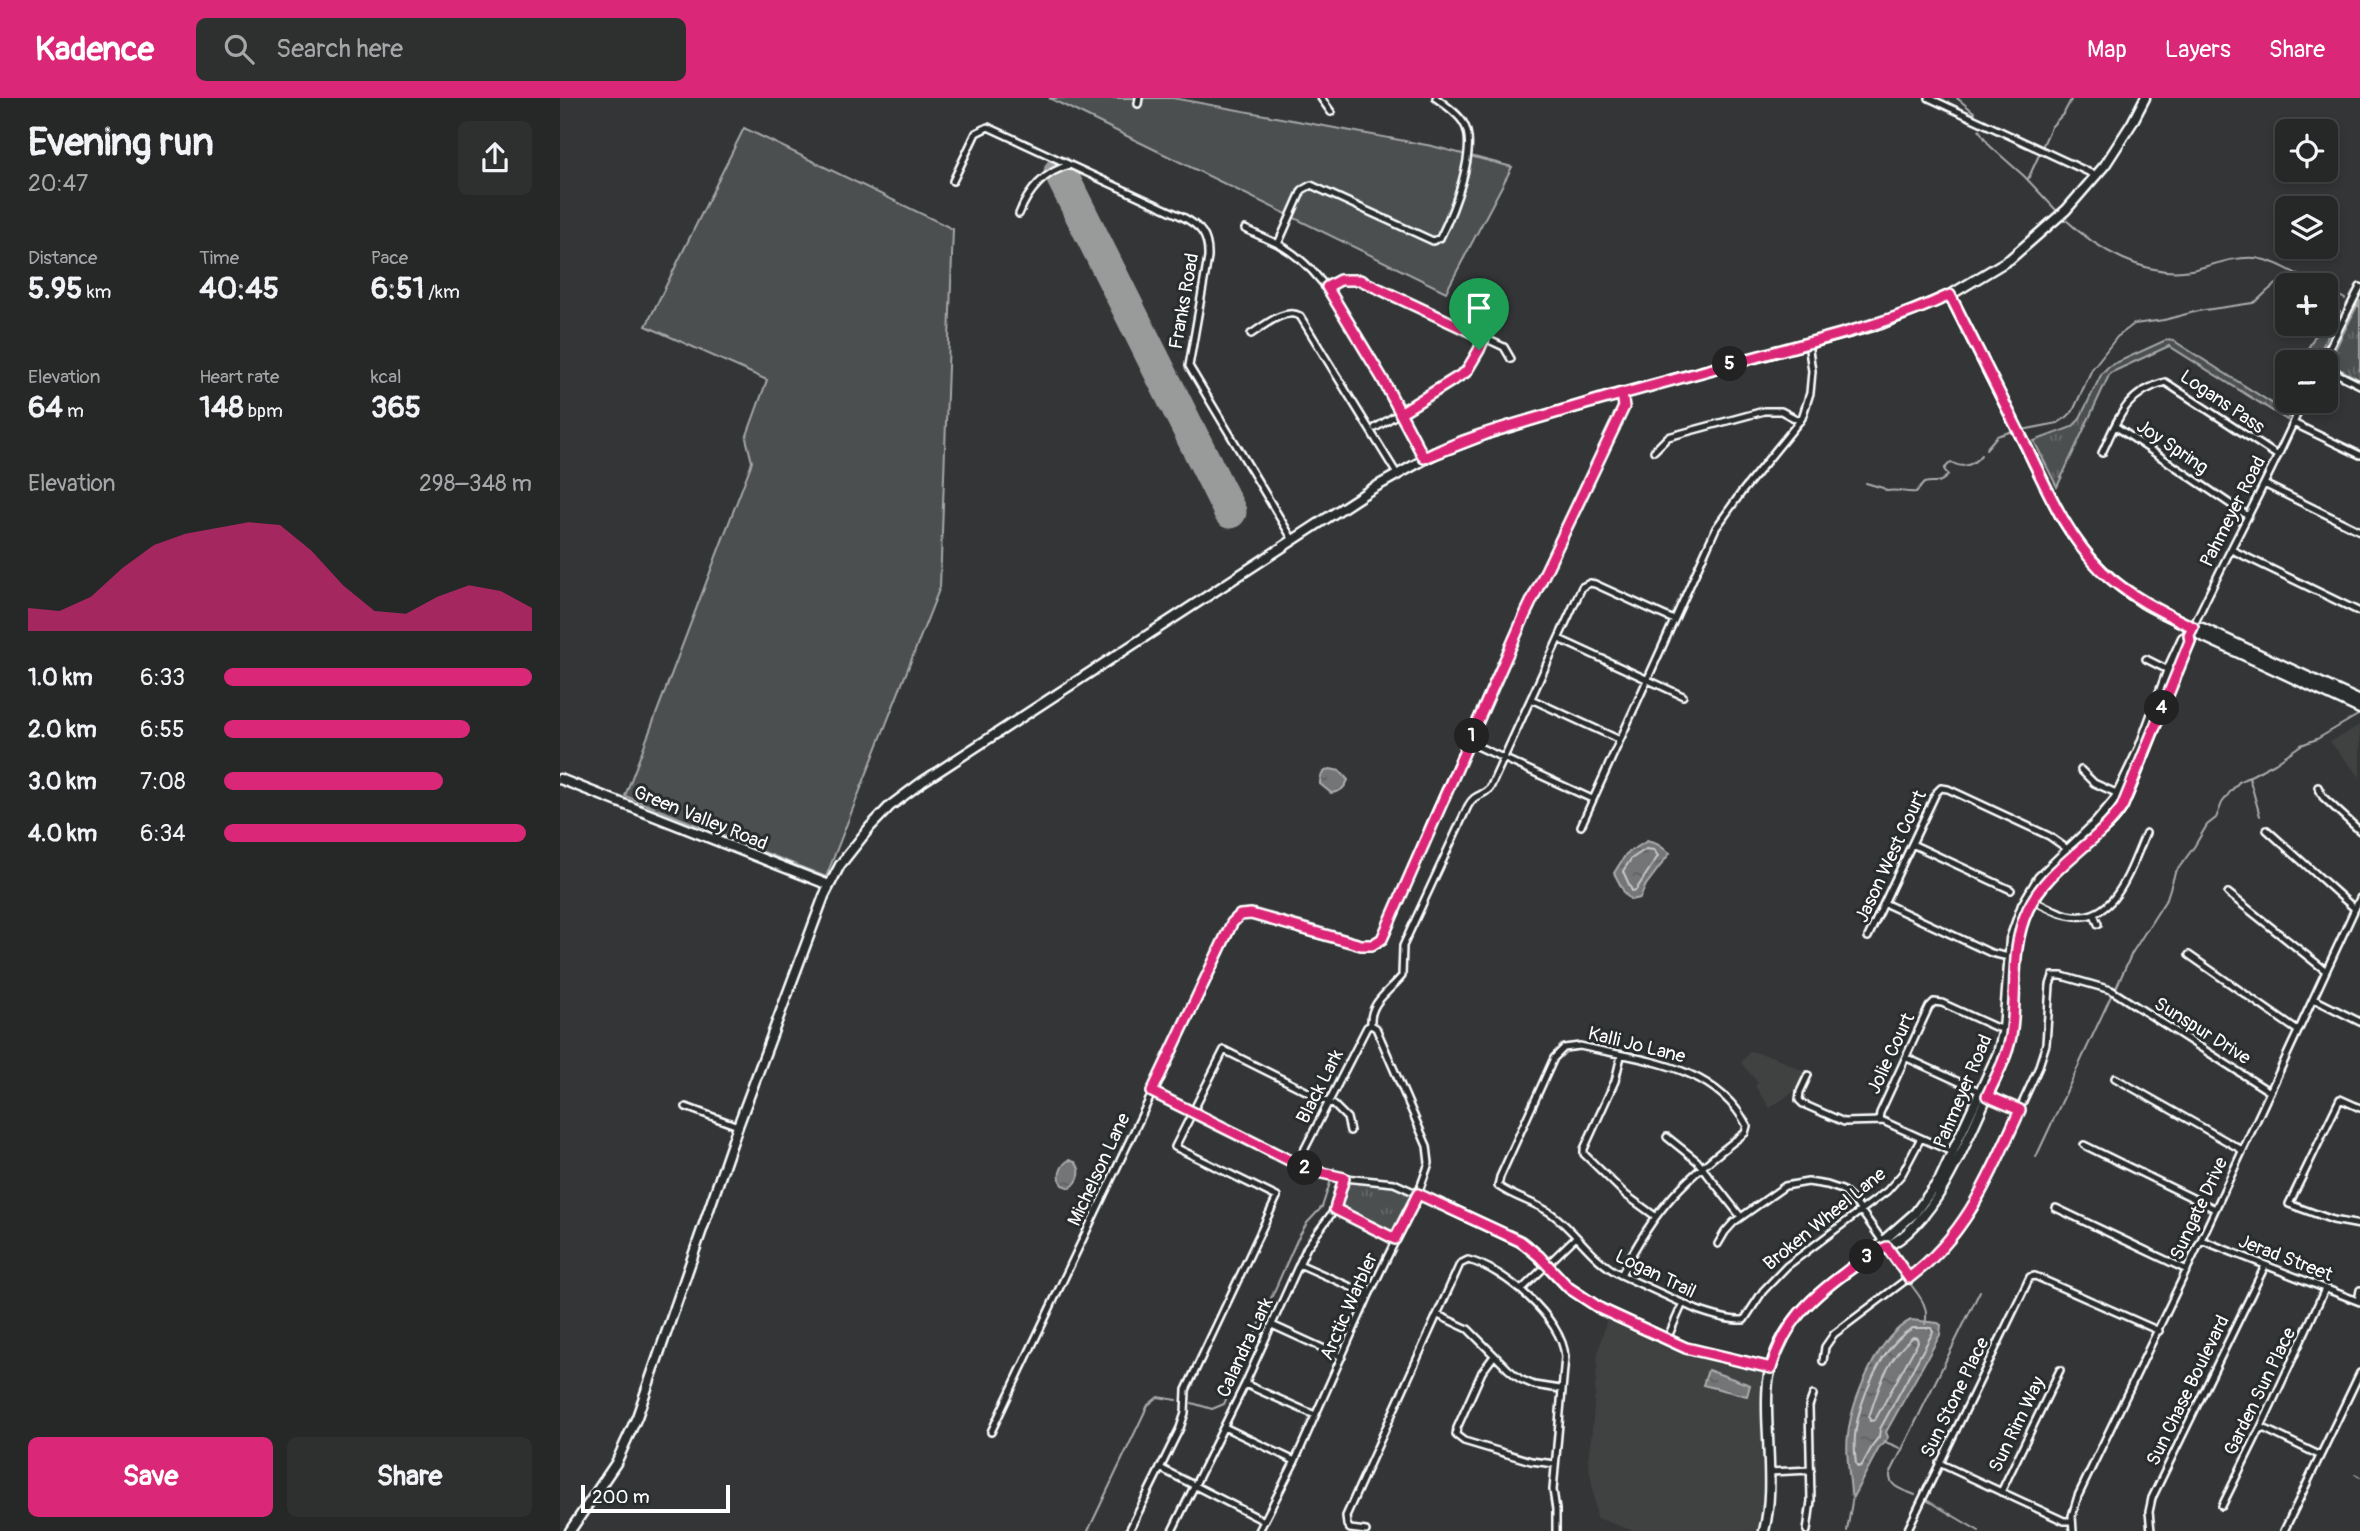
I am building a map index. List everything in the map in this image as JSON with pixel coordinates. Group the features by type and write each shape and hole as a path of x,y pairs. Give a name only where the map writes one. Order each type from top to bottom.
{"main road":[{"path":"570,1531 616,1463 637,1417 738,1126 829,885 858,841 904,794 1293,540 1424,458 1491,432 1622,393 1881,324 1950,295 1994,270 2060,216 2097,176 2124,137 2146,98"},
{"path":"1950,295 2061,517 2094,562 2116,583 2145,604 2191,631 2360,709"},
{"path":"2191,631 2202,628 2360,701"},
{"name":"Pahmeyer Road","path":"1764,1531 1770,1499 1767,1390 1771,1368 1784,1336 1797,1314 1821,1291 1885,1244 1904,1234 1930,1207 1945,1184 1984,1094 2002,1063 2008,1030 2012,958 2030,899 2071,852 2111,822 2122,807 2122,795 2168,670 2183,638 2191,631"},
{"name":"Pahmeyer Road","path":"2122,795 2147,750 2171,683 2190,641 2191,631"},
{"name":"Green Valley Road","path":"560,779 829,885"},
{"path":"1449,1208 1520,1241 1533,1250 1583,1299 1703,1353 1771,1368"}],"street":[{"path":"1321,98 1331,112"},
{"path":"1278,244 1302,190 1311,185 1433,241 1437,240 1460,193 1468,136 1465,124 1436,98"},
{"path":"1929,98 2097,176"},
{"name":"Franks Road","path":"953,181 976,133 988,127 1194,222 1205,235 1209,248 1189,366 1293,540"},
{"path":"1019,214 1025,199 1036,186 1058,168 1070,165"},
{"path":"1245,229 1278,244 1308,265 1327,287 1382,378 1424,458"},
{"path":"1327,287 1340,280 1360,280 1504,347 1511,359"},
{"path":"2328,350 2360,287"},
{"path":"1251,334 1285,314 1298,314 1397,474"},
{"path":"1375,428 1466,372 1484,338"},
{"path":"1581,826 1716,528 1806,410 1812,371 1808,343"},
{"path":"2338,374 2360,384"},
{"name":"Logans Pass","path":"2102,453 2124,407 2133,397 2162,382 2168,382 2278,456"},
{"name":"Michelson Lane","path":"991,1432 1232,923 1240,915 1251,914 1368,946 1376,943 1385,934 1432,821 1523,619 1624,407 1622,393"},
{"path":"1654,451 1668,437 1764,411 1781,411 1800,421"},
{"name":"Pahmeyer Road","path":"2191,631 2298,413"},
{"path":"2293,424 2360,456"},
{"name":"Joy Spring","path":"2115,426 2248,516"},
{"path":"2264,484 2360,531"},
{"path":"2232,550 2360,612"},
{"path":"1503,758 1586,582 1674,620"},
{"path":"1559,639 1683,696"},
{"path":"2146,659 2168,670"},
{"path":"1531,699 1620,740"},
{"path":"1477,746 1592,799"},
{"name":"Arctic Warbler","path":"1259,1531 1295,1461 1369,1295 1418,1194 1429,1163 1427,1146 1376,1028 1371,1024 1370,1015 1382,996 1402,976 1403,946 1472,798 1490,788 1503,758"},
{"path":"2081,770 2088,780 2122,795"},
{"path":"2318,787 2323,797 2360,831"},
{"name":"Jason West Court","path":"1868,937 1936,793 1941,788 2049,836 2071,852"},
{"path":"2267,831 2355,909"},
{"path":"2030,899 2070,916 2094,914 2105,908 2120,890 2146,833"},
{"path":"1912,844 2011,890"},
{"path":"2228,894 2326,971"},
{"name":"Sungate Drive","path":"2073,1531 2072,1521 2078,1496 2202,1240 2360,898"},
{"path":"1884,904 1991,953 2012,958"},
{"path":"2094,914 2098,924"},
{"path":"2189,955 2298,1031"},
{"name":"Sunspur Drive","path":"2020,1110 2044,1052 2050,981 2053,976 2099,985 2119,995 2270,1092"},
{"path":"2314,999 2360,1023"},
{"name":"Jolie Court","path":"1880,1120 1880,1113 1929,1007 1934,1002 2008,1030"},
{"name":"Black Lark","path":"1297,1164 1367,1027 1371,1024"},
{"name":"Kalli Jo Lane","path":"1498,1186 1556,1054 1574,1045 1686,1071 1703,1079 1728,1099 1748,1129 1702,1167"},
{"path":"1129,1531 1184,1420 1186,1390 1278,1197 1175,1147 1224,1050 1328,1102 1347,1118 1350,1131"},
{"path":"1622,1056 1615,1081 1584,1154 1622,1191 1655,1216"},
{"path":"1823,1361 1825,1347 1840,1328 1934,1257 1965,1222 1982,1193 2020,1110 1907,1058"},
{"path":"1808,1075 1799,1100 1806,1106 1844,1122 1880,1120 1956,1154"},
{"path":"2115,1079 2242,1150"},
{"path":"1152,1092 1319,1173 1394,1183 1449,1208"},
{"path":"2360,1108 2340,1099 2289,1204 2333,1220 2360,1224"},
{"path":"686,1107 738,1126"},
{"path":"1667,1137 1702,1167 1741,1217"},
{"name":"Broken Wheel Lane","path":"1744,1320 1763,1291 1780,1272 1887,1191 1902,1174 1921,1138"},
{"path":"2084,1145 2215,1209"},
{"path":"1621,1275 1639,1239 1655,1216 1679,1187 1702,1167"},
{"name":"Calandra Lark","path":"1172,1531 1245,1384 1299,1264 1312,1239 1335,1209 1344,1178"},
{"path":"1718,1244 1725,1232 1741,1217 1779,1189 1798,1182 1836,1187 1848,1195 1861,1211 1909,1278"},
{"name":"Logan Trail","path":"1498,1186 1550,1213 1602,1264 1621,1275 1704,1312 1744,1320"},
{"path":"2056,1208 2187,1270"},
{"path":"1335,1209 1395,1239"},
{"path":"1521,1290 1576,1237"},
{"name":"Jerad Street","path":"2202,1240 2359,1302"},
{"path":"1366,1531 1350,1529 1346,1516 1460,1264 1465,1260 1502,1274 1521,1290 1560,1336 1565,1357 1560,1389 1553,1490 1556,1531"},
{"path":"1299,1264 1369,1295"},
{"name":"Sun Chase Boulevard","path":"2151,1531 2148,1512 2152,1498 2264,1266"},
{"name":"Sun Stone Place","path":"1907,1531 2030,1277 2035,1276 2159,1331"},
{"name":"Garden Sun Place","path":"2222,1506 2325,1289"},
{"path":"2359,1302 2360,1290"},
{"path":"1667,1339 1683,1303"},
{"path":"1438,1315 1468,1329 1520,1379 1534,1385 1560,1389"},
{"path":"1272,1325 1342,1357"},
{"path":"1494,1356 1479,1380 1456,1435 1464,1441 1531,1461 1555,1464"},
{"name":"Sun Rim Way","path":"2001,1492 2060,1370"},
{"path":"2284,1531 2360,1373"},
{"path":"1245,1384 1315,1415"},
{"path":"1807,1531 1811,1501 1809,1406 1813,1395"},
{"path":"1224,1427 1295,1461"},
{"path":"2261,1427 2319,1455"},
{"path":"1939,1463 2064,1521 2072,1521"},
{"path":"1160,1468 1264,1521"},
{"path":"1770,1472 1811,1470"}],"shaded area":[{"path":"2360,725 2360,777 2330,742"},
{"path":"1750,1051 1774,1057 1805,1072 1796,1090 1770,1108 1755,1086 1758,1083 1741,1063"},
{"path":"1607,1318 1710,1361 1765,1372 1761,1426 1765,1510 1761,1531 1634,1531 1597,1518 1588,1458 1598,1353"}],"green space":[{"path":"1049,98 1173,98 1432,146 1512,167 1446,292"},
{"path":"744,128 953,229 940,587 826,877 625,796 752,462 746,438 767,380 646,326"},
{"path":"2360,300 2360,380 2338,368 2338,350 2335,350"},
{"path":"2315,336 2328,336 2321,350 2307,350"},
{"path":"2166,340 2174,341 2275,405 2275,412 2169,346 2110,373 2057,487 2034,441 2072,427 2079,420 2102,373 2109,366"},
{"path":"2276,413 2290,413 2287,420"},
{"path":"1348,1182 1388,1185 1412,1194 1414,1198 1399,1231 1394,1233 1343,1209 1341,1205"}],"water":[{"path":"1330,769 1340,771 1348,780 1337,792 1331,793 1320,784 1322,774"},
{"path":"1647,841 1670,853 1646,885 1640,898 1631,900 1614,873 1626,854"},
{"path":"1069,1160 1075,1162 1079,1173 1078,1180 1070,1188 1062,1185 1060,1178 1062,1168"},
{"path":"1911,1320 1938,1323 1941,1325 1940,1335 1886,1432 1888,1437 1880,1446 1853,1497 1847,1450 1855,1405 1878,1354 1899,1328"},
{"path":"1708,1370 1750,1385 1747,1396 1703,1385"}],"waterway":[{"path":"1957,98 1975,113"},
{"path":"2043,145 2051,127 2064,113 2072,98"},
{"path":"1979,130 1990,146 2024,176 2056,210"},
{"path":"2028,179 2039,155"},
{"path":"2065,219 2091,241 2123,259 2157,270 2191,270 2239,258 2255,258 2296,273"},
{"path":"2022,430 2058,423 2067,417 2073,411 2092,369 2117,337 2134,324 2253,303 2275,285"},
{"path":"2338,295 2345,299"},
{"path":"2355,304 2360,307"},
{"path":"1986,449 1997,436 2013,431"},
{"path":"1866,483 1887,491 1916,492 1924,483 1939,482 1945,478 1948,475 1944,469 1951,462 1967,465 1981,455"},
{"path":"2116,988 2132,953 2167,898 2175,873 2207,825 2216,818 2230,792 2239,782 2358,715"},
{"path":"2249,777 2260,816"},
{"path":"2036,1157 2111,996"},
{"path":"1333,1172 1334,1168"},
{"path":"1192,1403 1212,1409 1224,1404 1297,1240 1307,1223 1322,1207 1331,1180"},
{"path":"1909,1282 1925,1306 1925,1324"},
{"path":"1915,1495 1895,1485 1890,1474 1980,1291"},
{"path":"1088,1531 1148,1405 1158,1397 1177,1400"},
{"path":"1883,1441 1900,1448"},
{"path":"2355,1474 2360,1477"},
{"path":"1847,1531 1853,1496"},
{"path":"1928,1501 1979,1531"}],"runway":[{"path":"1060,172 1230,512"}],"route":[{"path":"1479,350 1466,372 1400,413 1424,458 1491,432 1622,393 1625,399 1624,407 1523,619 1382,939 1372,945 1361,945 1251,914 1240,915 1232,923 1152,1092 1309,1170 1344,1178 1335,1209 1395,1239 1418,1194 1527,1245 1569,1288 1601,1309 1686,1348 1771,1368 1790,1324 1821,1291 1876,1251 1887,1247 1909,1278 1934,1257 1965,1222 1982,1193 2020,1110 1987,1096 2011,1037 2016,958 2025,917 2037,894 2053,873 2104,829 2122,807 2147,750 2175,672 2190,641 2189,635 2193,627 2145,604 2116,583 2070,533 1950,295 1881,324 1622,393 1514,424 1461,442 1424,458 1382,378 1327,287 1340,280 1360,280 1484,338 1479,350"}]}
